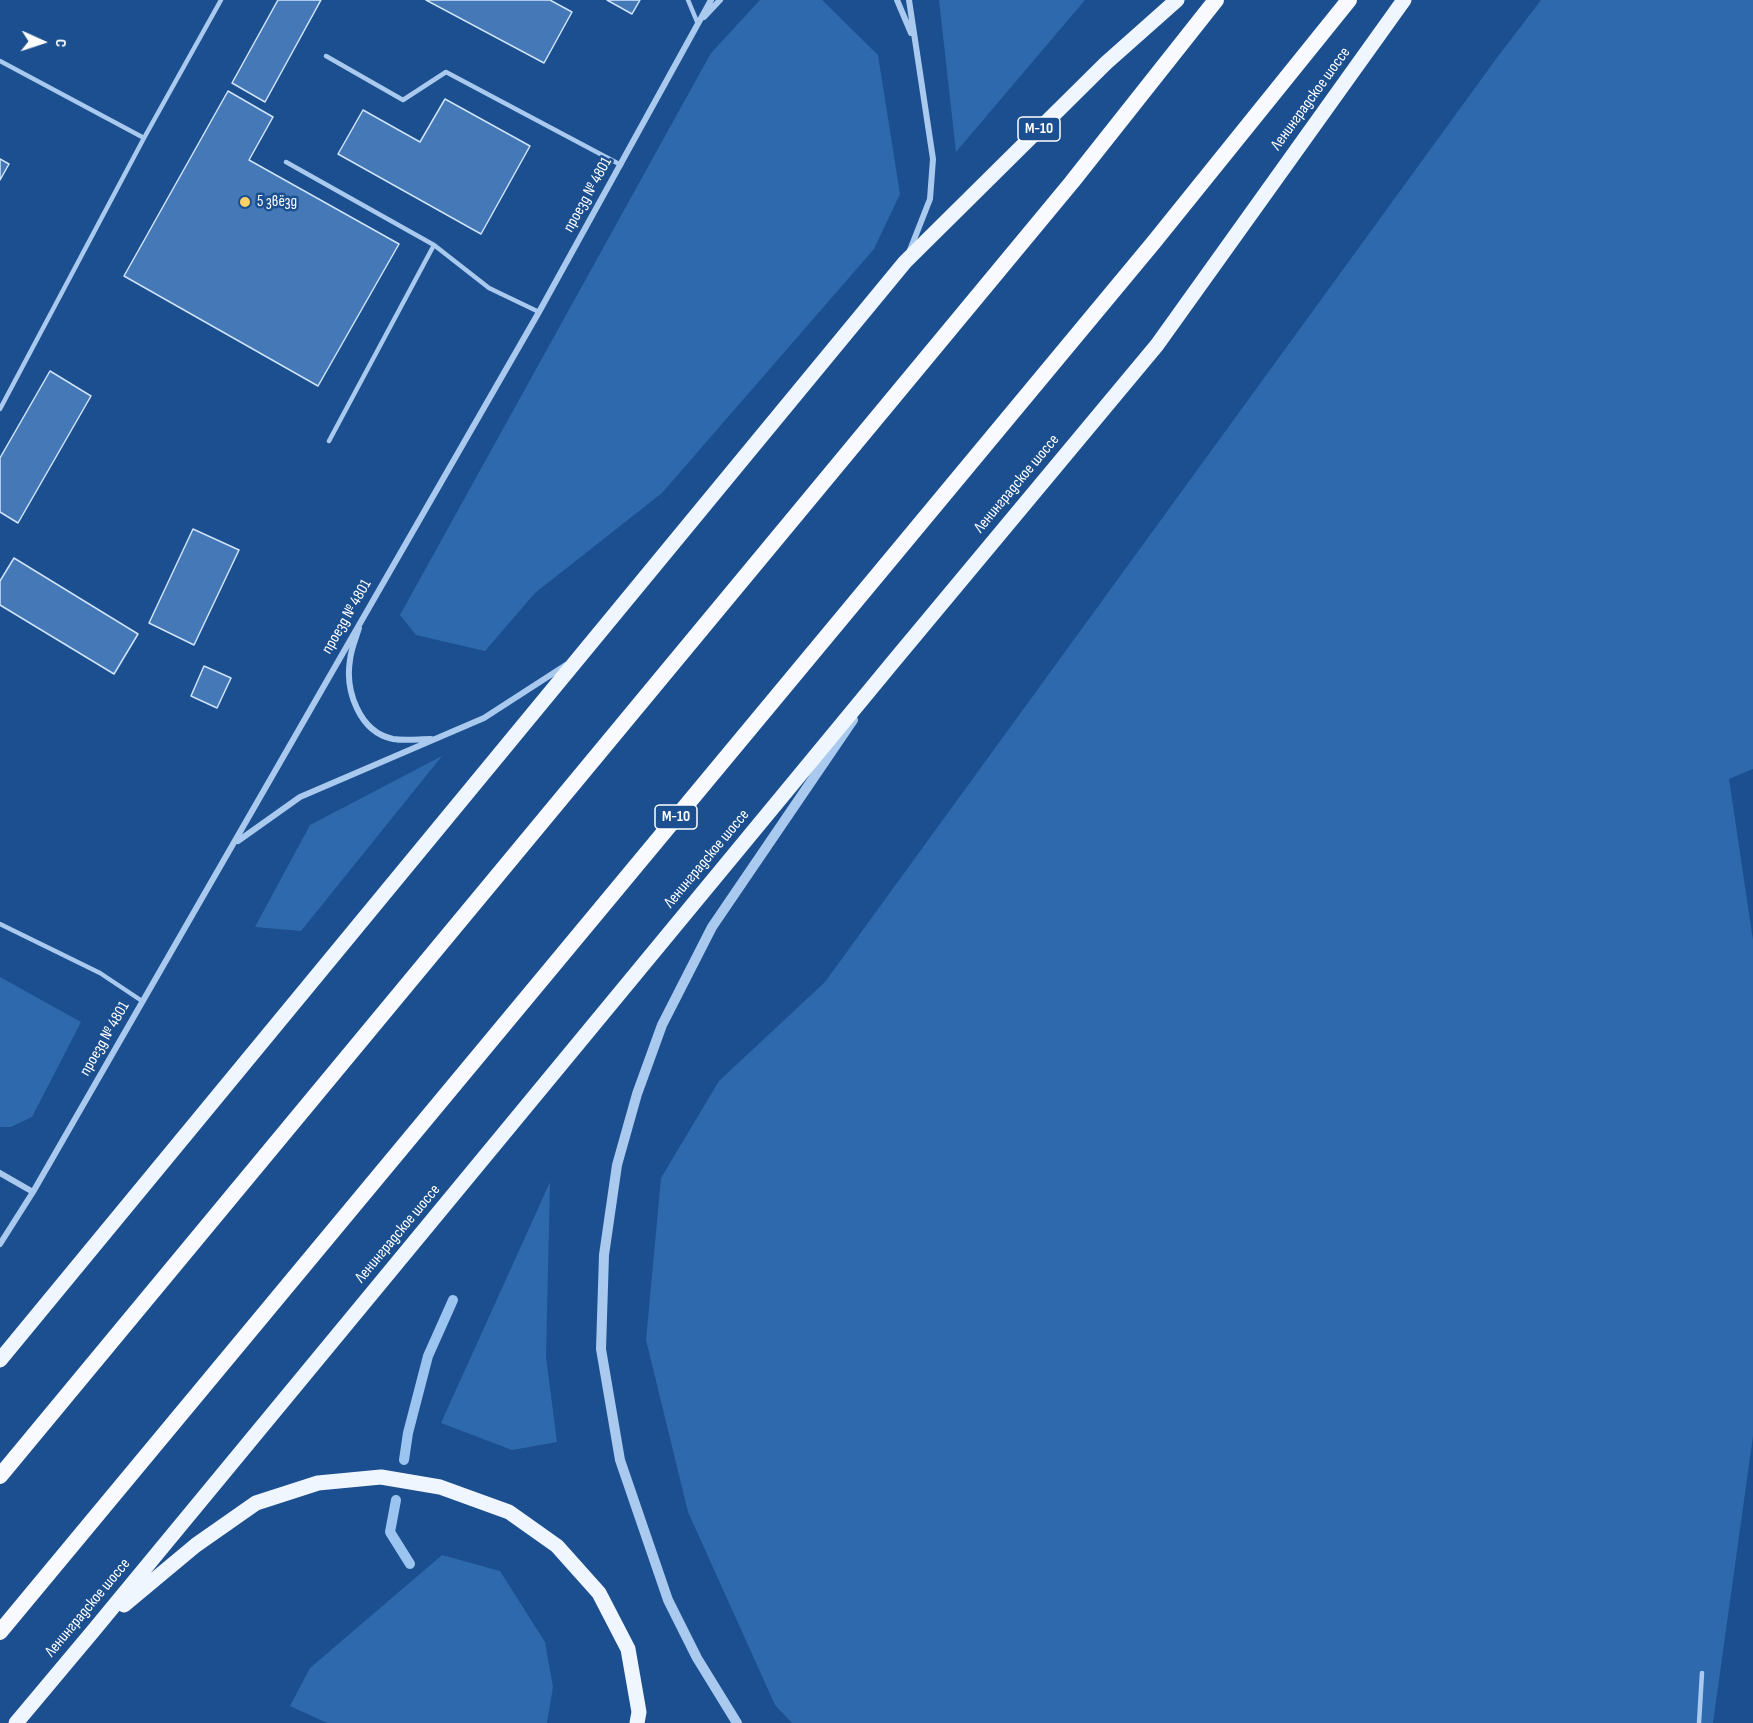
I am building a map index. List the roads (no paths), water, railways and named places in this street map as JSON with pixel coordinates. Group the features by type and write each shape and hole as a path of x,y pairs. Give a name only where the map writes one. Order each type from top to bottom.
{"highway":[{"path":"0,1476 1072,182 1216,0"},
{"name":"Ленинградское шоссе","path":"0,1632 1146,251 1349,0"}],"main road":[{"name":"М-10","path":"0,1360 905,262 1106,63 1177,0"},
{"name":"Ленинградское шоссе","path":"16,1723 1157,345 1404,0"},
{"path":"94,1630 196,1545 256,1503 318,1483 381,1477 440,1487 508,1512 557,1546 599,1593 628,1649 639,1712 638,1723"}],"street":[{"name":"проезд № 4801","path":"0,1244 33,1192 142,1000 235,843 538,312 711,0"},
{"path":"698,24 720,0"},
{"path":"897,0 914,41"},
{"path":"905,262 930,199 933,159 909,0"},
{"path":"363,617 350,660 350,686 356,708 373,730 392,738 435,740"},
{"path":"235,843 300,797 484,718 582,655"},
{"path":"737,1723 697,1658 668,1600 620,1460 601,1349 604,1255 615,1176 637,1094 662,1025 712,927 893,662"},
{"path":"0,1173 33,1192"}],"lane":[{"path":"0,409 144,138 221,0"},
{"path":"688,0 698,24"},
{"path":"326,57 403,100 446,72 621,165"},
{"path":"0,61 144,138"},
{"path":"286,162 434,245 489,288 538,312"},
{"path":"329,441 434,245"},
{"path":"0,924 100,974 142,1000"},
{"path":"1699,1723 1702,1672"}],"waterway":[{"path":"404,1460 408,1433 428,1356 453,1300"},
{"path":"396,1500 390,1532 410,1564"}],"place":[{"name":"5 звёзд","path":"245,202"}]}
